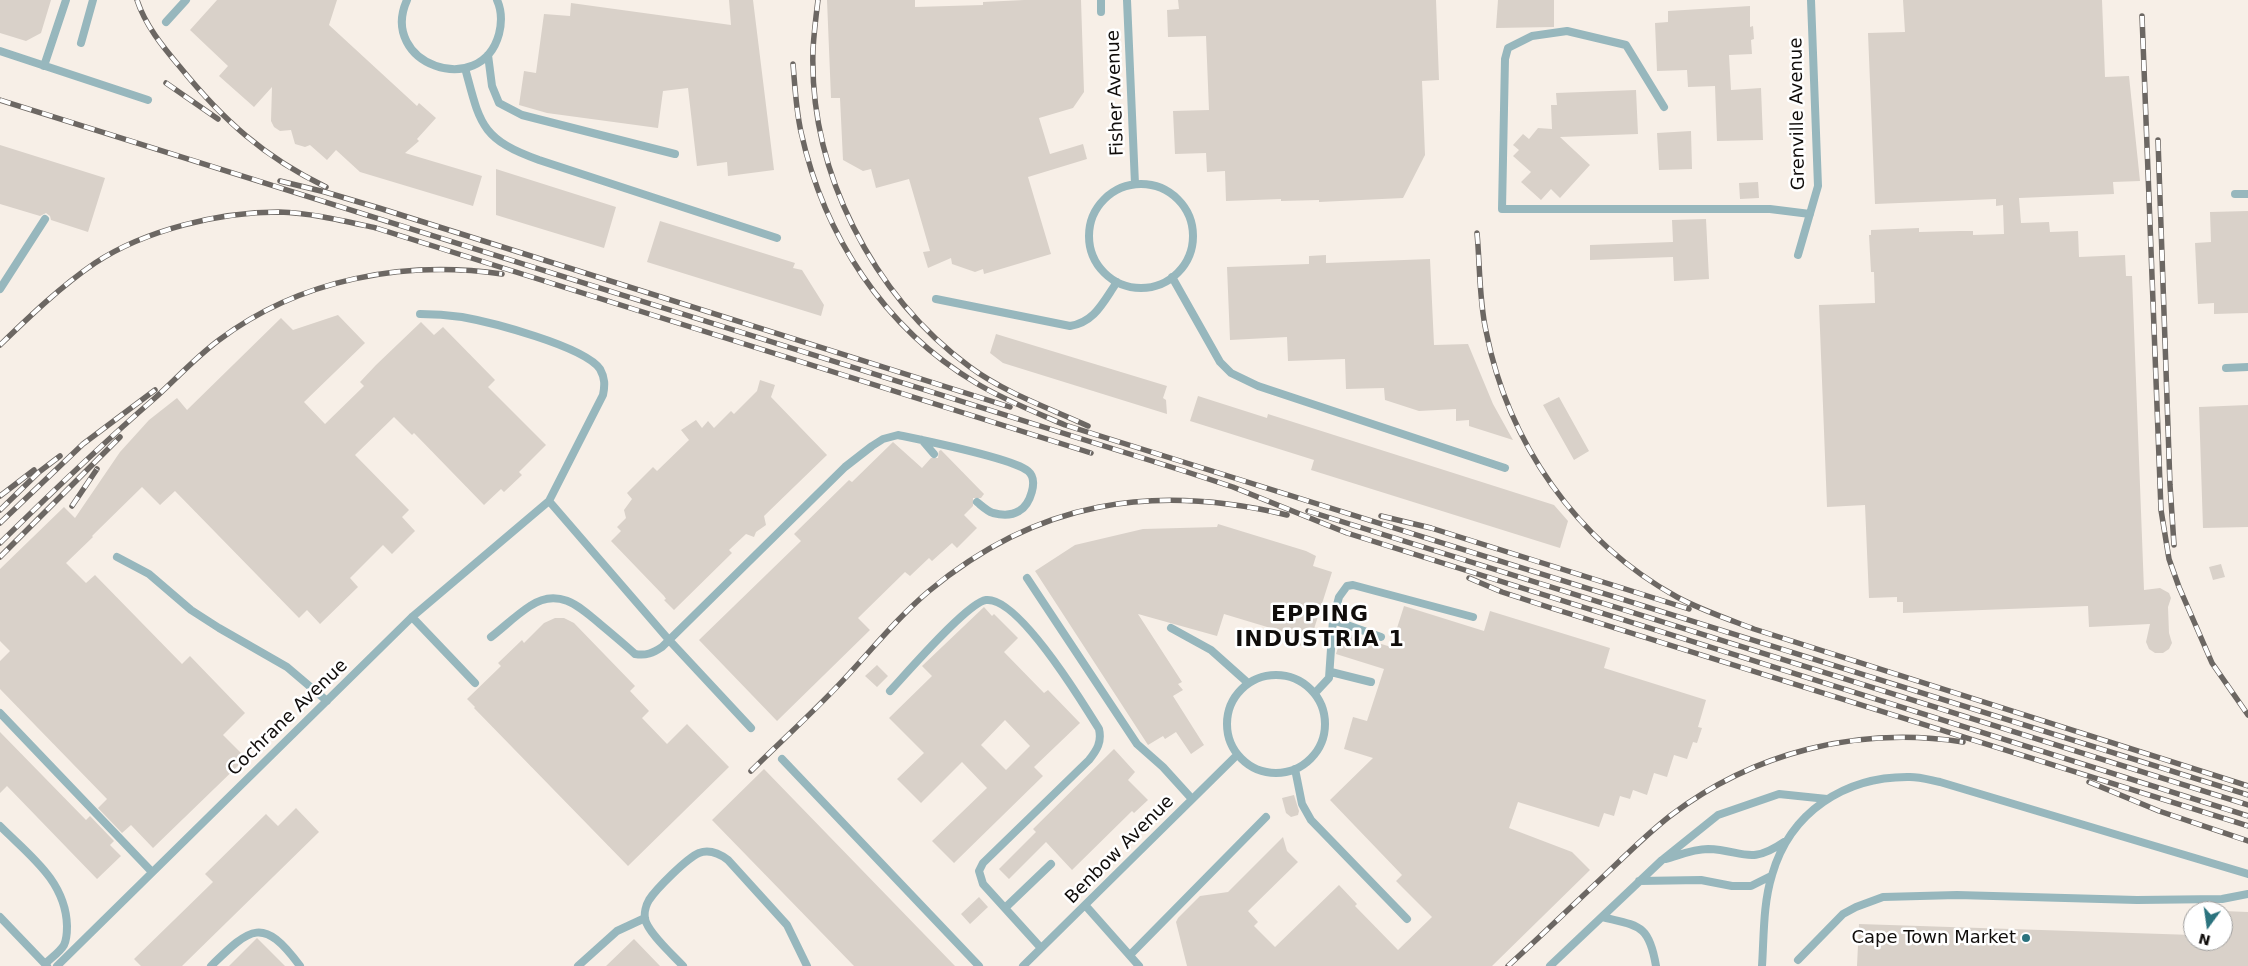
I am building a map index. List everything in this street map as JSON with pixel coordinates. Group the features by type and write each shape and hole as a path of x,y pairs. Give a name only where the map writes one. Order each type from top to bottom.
{"lane":[{"path":"44,66 66,0"},
{"path":"80,43 93,0"},
{"path":"166,22 186,0"},
{"path":"407,0 403,9 402,23 406,40 414,53 427,63 444,69 465,68 488,55 497,41 502,24 500,7 497,0"},
{"path":"1101,0 1101,12"},
{"name":"Fisher Avenue","path":"1127,0 1135,184"},
{"name":"Grenville Avenue","path":"1798,255 1818,186 1811,0"},
{"path":"1664,107 1626,45 1567,31 1532,36 1508,48 1505,59 1502,209 1770,209 1810,214"},
{"path":"0,51 148,100"},
{"path":"488,55 492,86 499,103 522,115 675,154"},
{"path":"465,68 479,119 496,138 507,146 539,160 778,238"},
{"path":"1135,184 1152,185 1166,190 1178,199 1189,216 1193,234 1190,254 1180,271 1164,283 1148,287 1132,287 1117,282 1102,271 1092,254 1088,237 1091,218 1102,200 1114,190 1135,184"},
{"path":"2236,194 2248,194"},
{"path":"0,289 45,219"},
{"path":"1172,276 1220,362 1231,373 1258,386 1505,468"},
{"path":"936,299 1070,326 1082,324 1090,319 1117,282"},
{"path":"420,314 460,317 545,340 586,358 599,368 605,384 603,395 549,501 669,640 751,728"},
{"path":"2226,368 2248,367"},
{"path":"491,637 531,605 545,599 557,597 580,607 635,654 653,653 669,640 858,456 884,439 898,435 1010,462 1029,472 1032,478 1032,487 1025,506 1016,513 1002,514 991,512 977,502"},
{"path":"922,440 934,454"},
{"name":"Cochrane Avenue","path":"57,966 412,617 549,501"},
{"path":"118,557 149,574 191,610 287,667 326,701"},
{"path":"1027,578 1137,744 1163,767 1192,799"},
{"path":"1315,694 1329,678 1333,620 1342,591 1347,586 1353,584 1473,617"},
{"path":"890,690 962,615 977,603 994,600 1003,604 1046,648 1099,729 1101,737 1099,745 1089,760 983,863 980,871 980,877 1041,948"},
{"path":"412,617 476,682"},
{"path":"1333,620 1381,637"},
{"path":"1171,628 1211,650 1248,682"},
{"path":"1330,672 1370,682"},
{"path":"1275,674 1293,677 1309,686 1320,701 1326,718 1325,736 1317,753 1304,766 1287,773 1269,773 1251,767 1237,755 1229,739 1226,720 1231,703 1248,682 1275,674"},
{"path":"0,713 152,872"},
{"name":"Benbow Avenue","path":"1023,966 1237,755"},
{"path":"782,759 979,966"},
{"path":"1294,770 1302,804 1311,820 1407,919"},
{"path":"1662,860 1694,850 1710,849 1753,856 1775,848 1784,841 1806,815 1827,799 1848,788 1890,777 1913,777 1940,782 2248,874"},
{"path":"1550,966 1662,860 1718,815 1779,794 1827,799"},
{"path":"1130,955 1266,817"},
{"path":"0,826 56,883 67,917 66,940 61,949 46,965 0,917"},
{"path":"1762,966 1771,876 1784,841"},
{"path":"683,966 648,926 645,910 649,900 690,859 699,853 710,852 720,854 736,867 787,925 807,966"},
{"path":"1005,908 1050,864"},
{"path":"1639,881 1701,880 1732,886 1751,886 1771,876"},
{"path":"1798,960 1843,914 1883,897 1957,895 2137,900 2222,899 2248,894"},
{"path":"1085,906 1139,966"},
{"path":"1602,917 1636,926 1642,930 1649,937 1656,966"},
{"path":"578,966 616,931 645,918"},
{"path":"211,966 233,945 246,936 254,932 264,932 285,945 300,966"}],"building":[{"path":"0,0 51,0 41,33 26,41 0,33"},
{"path":"217,0 337,0 329,25 417,106 419,103 436,118 417,139 419,141 405,153 482,176 473,206 360,172 336,150 327,160 310,145 305,147 295,144 291,130 280,131 274,127 271,121 272,87 254,107 219,76 228,66 190,30"},
{"path":"729,0 753,0 774,170 728,176 727,162 697,166 688,88 663,91 658,128 547,113 519,105 524,71 536,73 544,14 570,16 571,3 731,25"},
{"path":"827,0 915,0 915,7 983,5 983,2 1024,0 1081,0 1084,92 1073,108 1039,118 1050,154 1083,144 1087,159 1028,177 1051,254 984,274 983,269 975,272 952,264 951,258 928,268 923,252 930,251 909,179 876,188 871,169 863,171 843,160 840,98 831,98"},
{"path":"1178,0 1436,0 1439,80 1422,81 1425,155 1403,198 1319,202 1319,200 1281,201 1281,199 1226,201 1225,171 1207,172 1206,153 1175,154 1173,111 1209,110 1206,36 1168,37 1167,10 1179,9"},
{"path":"1498,0 1554,0 1554,27 1496,28"},
{"path":"1903,0 2102,0 2105,77 2129,76 2140,181 2113,182 2114,194 2019,198 2021,223 2049,222 2050,232 2078,231 2079,257 2125,255 2126,276 2132,276 2144,590 2160,588 2169,593 2171,598 2168,607 2169,633 2172,643 2169,649 2163,653 2155,653 2149,649 2146,642 2150,624 2089,627 2088,606 1903,613 1903,602 1897,602 1897,597 1869,598 1865,505 1827,507 1819,305 1875,303 1874,272 1871,272 1869,235 1871,235 1871,230 1919,228 1919,232 1973,231 1973,235 2004,234 2003,205 1996,206 1996,199 1875,204 1868,33 1905,32"},
{"path":"1750,6 1750,27 1753,26 1754,39 1751,40 1752,54 1729,55 1731,90 1761,88 1763,140 1717,141 1715,86 1688,87 1687,70 1657,71 1655,23 1668,22 1668,11"},
{"path":"1636,90 1638,134 1560,137 1590,165 1560,198 1551,189 1541,200 1521,182 1531,172 1513,156 1519,150 1513,145 1523,134 1529,139 1538,128 1552,129 1551,105 1557,105 1556,93"},
{"path":"1691,131 1692,169 1659,170 1657,133"},
{"path":"0,145 105,178 88,232 51,220 50,216 46,213 40,216 0,204"},
{"path":"496,169 616,207 604,248 496,215"},
{"path":"1758,182 1759,198 1740,199 1739,183"},
{"path":"2248,211 2248,313 2214,314 2214,303 2198,304 2195,243 2211,242 2210,212"},
{"path":"1706,219 1709,279 1674,281 1673,257 1590,260 1590,245 1673,242 1672,220"},
{"path":"660,221 795,263 793,268 802,270 824,305 821,316 647,262"},
{"path":"1326,255 1326,263 1430,259 1434,345 1468,344 1493,404 1513,440 1469,426 1469,420 1456,421 1456,409 1419,411 1385,400 1384,388 1346,389 1345,359 1288,361 1287,337 1230,340 1227,267 1309,264 1309,256"},
{"path":"338,315 365,343 304,402 325,424 364,386 360,382 376,365 421,322 434,335 443,327 495,380 488,387 546,445 519,472 522,475 504,492 501,489 484,505 414,433 412,435 394,417 355,455 409,510 402,517 415,531 392,554 383,545 350,578 358,587 320,624 307,610 299,618 175,491 160,505 142,487 92,536 66,563 86,583 95,575 182,664 190,656 245,713 223,735 246,758 153,848 131,825 122,833 98,808 107,799 0,689 0,661 10,651 0,641 0,569 64,507 75,518 120,452 149,420 177,398 187,410 281,318 293,330"},
{"path":"996,334 1167,386 1163,398 1166,400 1167,414 1003,363 990,353"},
{"path":"760,380 775,385 771,397 827,455 764,516 766,525 756,532 754,537 746,534 729,550 732,553 674,610 664,600 666,599 664,596 611,541 621,531 617,527 626,518 624,510 632,499 627,493 653,467 657,471 689,440 681,430 696,420 702,428 708,421 714,428 731,411 734,414 757,391"},
{"path":"1198,396 1267,418 1268,414 1554,505 1568,521 1560,548 1311,470 1314,460 1190,421"},
{"path":"1559,397 1589,451 1574,460 1543,405"},
{"path":"2248,405 2248,527 2203,528 2199,407"},
{"path":"893,442 922,468 931,458 938,458 939,451 941,450 984,494 981,498 973,498 973,506 964,515 977,528 957,548 952,543 932,561 929,558 910,576 905,572 858,618 870,630 777,721 699,640 801,541 794,534 849,480 852,482"},
{"path":"1218,524 1306,551 1316,556 1313,566 1332,572 1308,648 1295,644 1297,636 1224,614 1217,636 1138,614 1182,682 1178,684 1183,690 1173,696 1204,745 1191,754 1176,732 1165,739 1163,736 1148,745 1035,571 1075,545 1143,529 1217,527"},
{"path":"2221,564 2225,577 2213,580 2209,567"},
{"path":"1404,606 1484,631 1490,611 1610,648 1604,668 1706,700 1698,727 1702,728 1697,743 1693,742 1687,759 1674,755 1667,777 1654,773 1647,795 1633,790 1630,799 1620,796 1614,816 1604,813 1599,827 1518,802 1509,828 1572,852 1590,870 1492,966 1187,966 1176,922 1178,918 1200,896 1228,892 1283,837 1287,851 1298,862 1248,911 1258,922 1254,926 1275,947 1339,885 1357,904 1355,906 1398,950 1432,917 1396,881 1402,875 1330,800 1373,758 1344,749 1353,717 1367,721 1384,669 1336,654 1343,632 1391,647"},
{"path":"984,607 992,616 994,614 1018,638 1004,652 1044,693 1048,690 1080,723 1034,767 1043,776 954,863 932,841 987,788 962,762 921,803 897,779 924,753 889,718 932,676 922,666","holes":["1005,720 1030,746 1006,770 981,745"]},
{"path":"555,618 564,618 574,623 635,686 630,691 649,711 642,718 667,744 687,724 729,767 628,866 467,699 501,666 498,663 522,640 524,643 544,623"},
{"path":"877,665 888,676 877,687 865,676"},
{"path":"0,732 86,820 90,816 114,841 110,845 121,856 97,879 7,786 0,793"},
{"path":"1114,749 1135,772 1128,780 1148,800 1134,813 1132,811 1072,870 1046,842 1009,879 999,869 1036,832 1033,829"},
{"path":"764,769 955,966 854,966 712,820"},
{"path":"1294,795 1299,811 1298,815 1291,817 1286,813 1282,798"},
{"path":"296,808 319,832 182,966 141,966 134,959 213,882 205,874 266,814 278,826"},
{"path":"979,897 988,907 970,924 961,914"},
{"name":"Cape Town Market","path":"2233,911 2248,912 2248,966 1857,966 1859,924 2183,935 2183,951 2233,951"},
{"path":"257,938 285,966 229,966"},
{"path":"634,939 660,966 606,966"}],"railway":[{"path":"137,0 140,9 161,44 212,104 264,150 326,187"},
{"path":"818,0 813,49 815,95 822,140 835,184 853,227 876,267 904,304 935,338 970,367 998,385 1088,426"},
{"path":"2142,16 2161,510 2169,559 2179,587 2212,663 2248,715"},
{"path":"793,64 799,124 811,170 825,207 842,243 886,307 913,335 943,361 998,395 1065,425 2248,795"},
{"path":"166,83 218,119"},
{"path":"0,100 1184,471 1233,487 1347,533 2248,816"},
{"path":"2158,140 2170,485 2174,545"},
{"path":"280,181 379,208 1010,407"},
{"path":"0,345 46,302 82,272 115,251 136,241 183,225 232,215 279,212 304,214 376,228 1091,453"},
{"path":"1477,233 1481,294 1486,331 1496,372 1511,412 1529,450 1552,485 1578,518 1608,548 1641,574 1686,602 1754,629 2248,786"},
{"path":"0,543 76,469 202,354 250,319 284,302 318,289 354,279 428,270 465,270 502,274"},
{"path":"0,523 83,444 155,390"},
{"path":"0,557 120,437"},
{"path":"0,510 39,472 60,456"},
{"path":"72,506 97,469"},
{"path":"0,496 34,470"},
{"path":"751,771 824,700 897,621 929,591 970,561 1012,537 1054,519 1098,507 1143,501 1190,501 1238,505 1287,515"},
{"path":"1308,511 2248,805"},
{"path":"1381,516 1431,528 1689,609"},
{"path":"1469,578 1502,592 1548,607 2248,826"},
{"path":"1508,966 1661,823 1702,794 1736,775 1772,760 1809,749 1846,742 1885,738 1924,738 1963,742"},
{"path":"2089,782 2159,811 2248,841"}],"place":[{"name":"Cape Town Market","path":"2026,938"}],"district":[{"name":"EPPING INDUSTRIA 1","path":"1320,628"}]}
